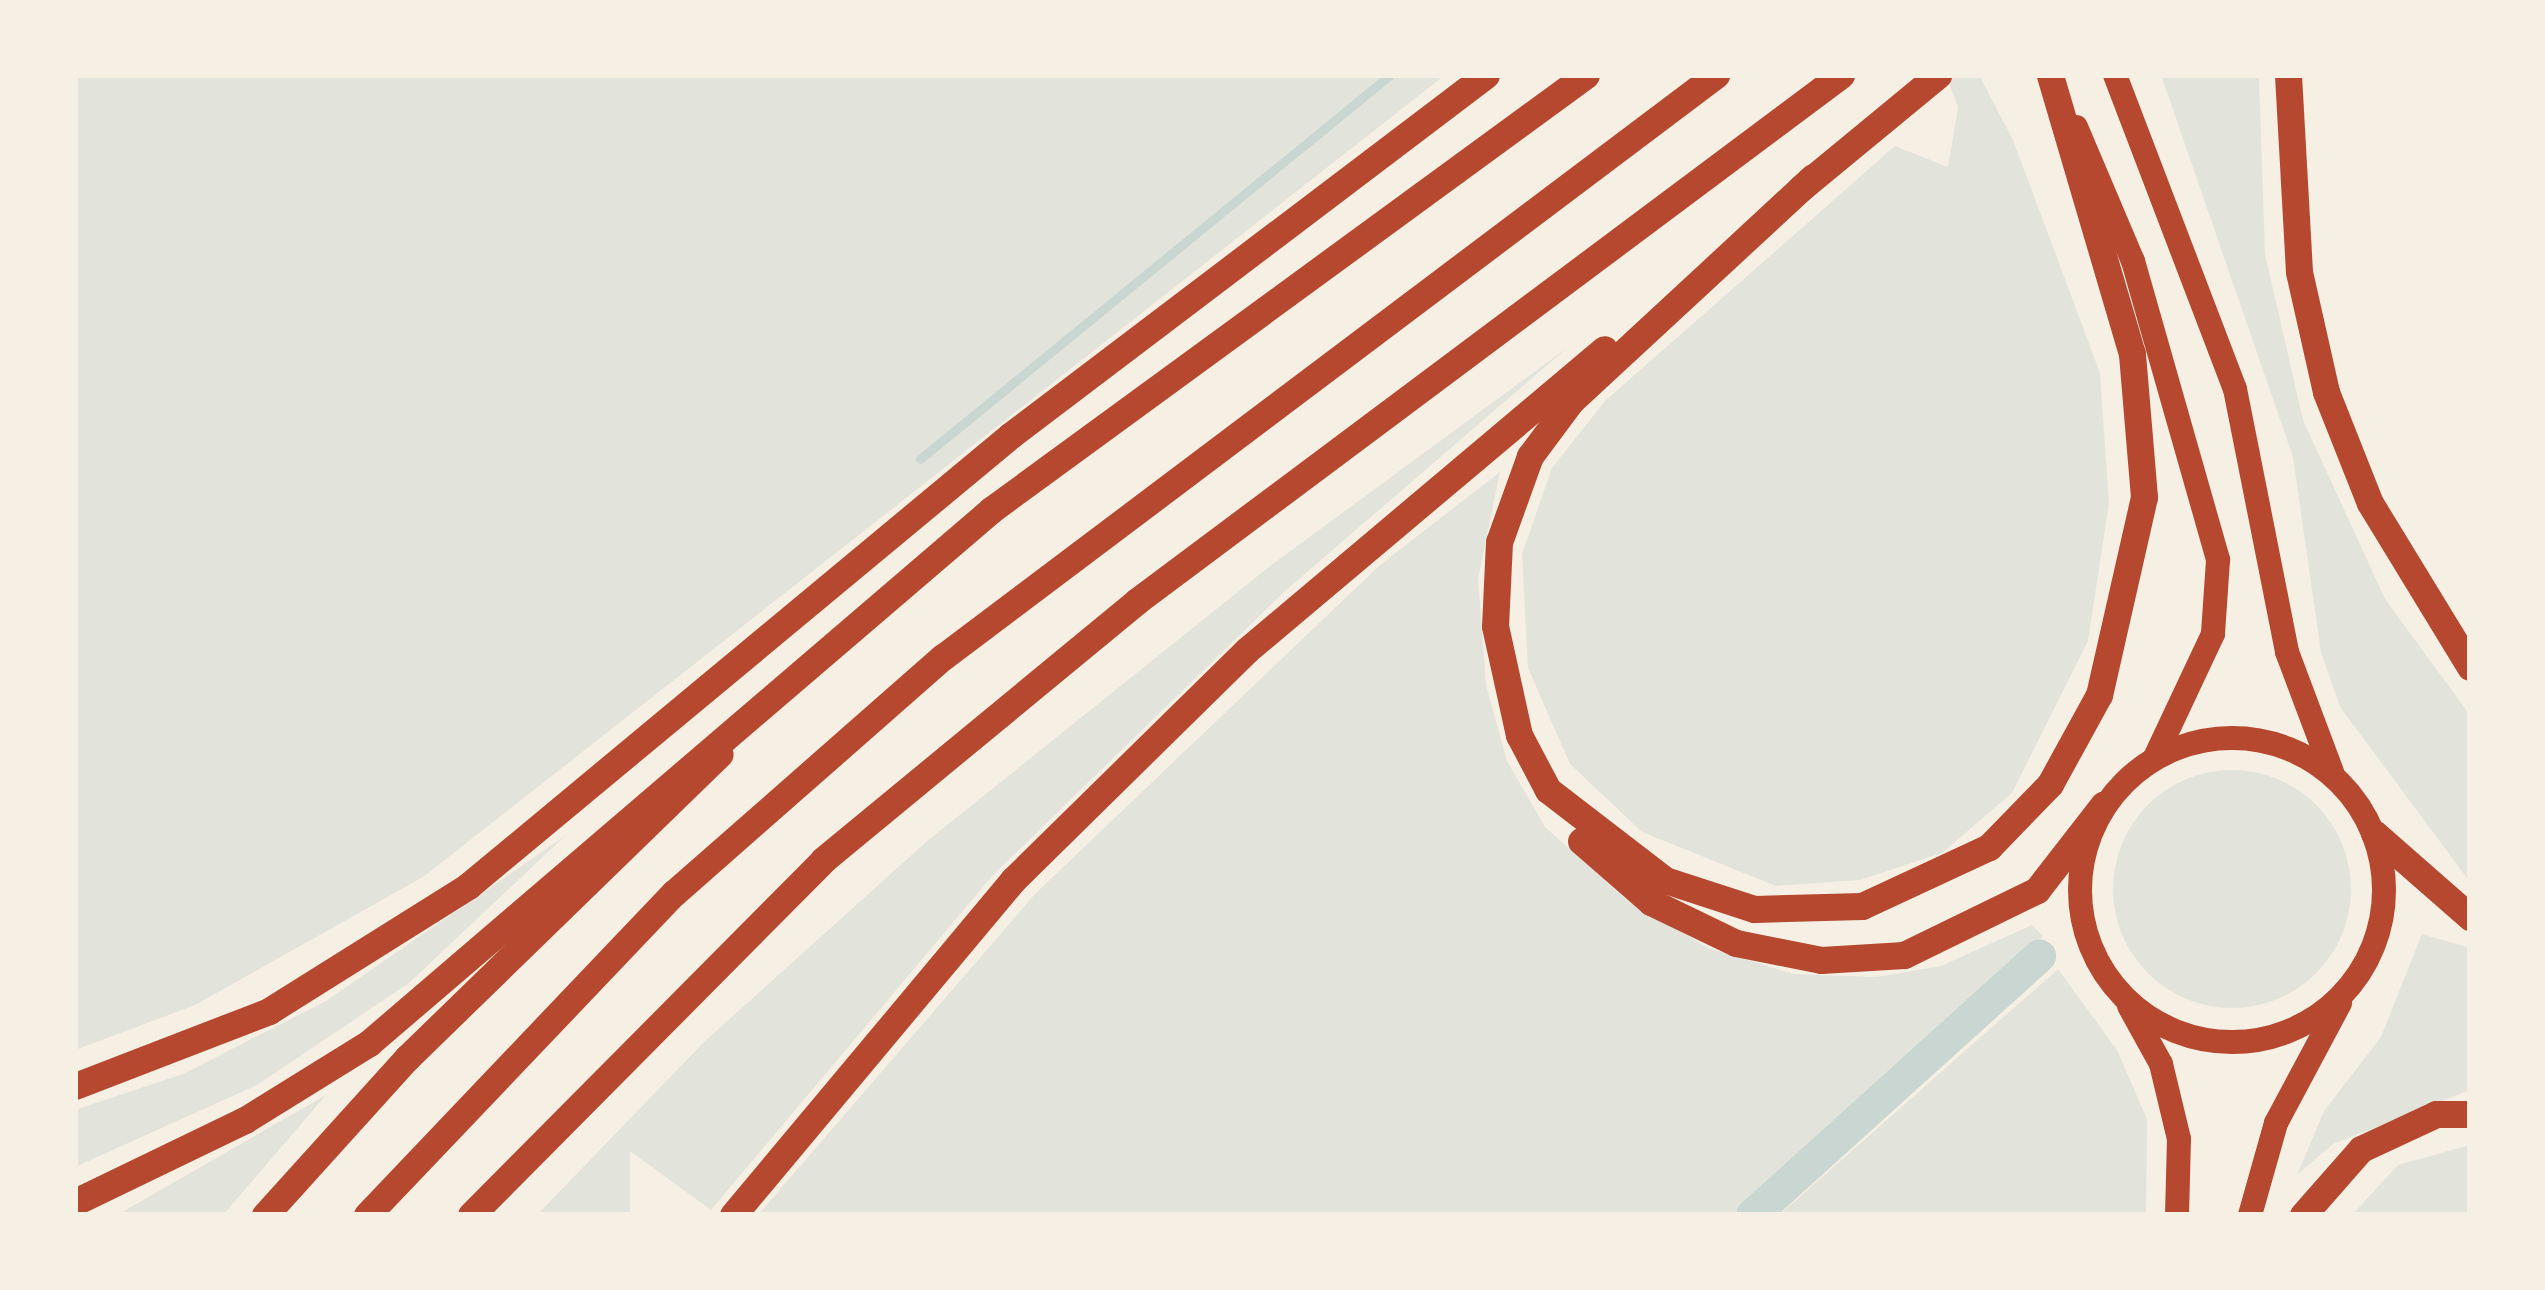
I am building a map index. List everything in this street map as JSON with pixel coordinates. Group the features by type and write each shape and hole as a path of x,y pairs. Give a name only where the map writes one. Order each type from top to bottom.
{"highway":[{"path":"75,1085 269,1011 468,886 1011,435 1486,75"},
{"path":"75,1202 245,1120 369,1042 991,510 1586,75"},
{"path":"367,1215 674,893 943,657 1716,75"},
{"path":"471,1215 823,860 1137,601 1841,75"},
{"path":"733,1215 1013,880 1247,650 1938,75"},
{"path":"1548,790 1665,880 1754,909 1862,906 1934,881 1989,848 2050,784 2099,695 2144,496 2132,354 2052,75"},
{"path":"2288,75 2299,272 2326,392 2369,503 2470,667"},
{"path":"1814,178 1571,400 1530,456 1498,542 1495,626 1519,735 1585,846 1651,902 1736,943 1822,960 1904,955 1971,931 2037,890 2103,806"},
{"path":"265,1215 788,680"},
{"path":"2374,832 2470,917"},
{"path":"2303,1215 2361,1149 2436,1114 2470,1114"}],"main road":[{"path":"2052,75 2133,260 2213,521 2212,634 2155,757 2103,806 2078,898 2086,939 2161,1064 2179,1139 2177,1215"},
{"path":"2115,75 2235,389 2287,652 2333,775 2374,832 2385,917 2276,1123 2250,1215"},
{"path":"2155,757 2237,736 2289,748 2333,775"},
{"path":"2125,999 2165,1027 2221,1042 2306,1025 2344,996"}],"shaded area":[{"path":"75,75 1445,75 423,877 195,1005 75,1050"},
{"path":"1946,75 1979,75 2013,140 2100,373 2109,503 2088,641 2012,793 1942,853 1860,880 1776,886 1642,832 1570,764 1528,668 1522,554 1552,468 1605,401 1895,146 1948,167 1958,107"},
{"path":"2161,75 2259,75 2265,254 2303,420 2385,599 2470,715 2470,882 2340,707 2321,652 2293,457"},
{"path":"1567,348 1285,591 993,875 711,1210 630,1151 630,1215 537,1215 704,1042 926,842 1270,566"},
{"path":"1500,472 1478,578 1486,685 1507,761 1545,827 1623,897 1708,948 1794,974 1876,977 1941,966 2032,925 2043,936 1732,1215 758,1215 1035,894 1380,565"},
{"path":"2232,770 2277,780 2316,805 2341,844 2351,889 2341,934 2316,973 2277,998 2232,1008 2187,998 2148,973 2123,934 2113,889 2123,844 2148,805 2187,780"},
{"path":"565,836 409,983 257,1085 75,1167 75,1110 183,1074 326,1001"},
{"path":"2422,934 2470,948 2470,1090 2333,1144 2297,1175 2324,1111 2381,1037"},
{"path":"2058,969 2117,1050 2147,1119 2146,1215 1779,1215"},
{"path":"326,1095 223,1215 117,1215"},
{"path":"2470,1145 2470,1215 2352,1215 2398,1165"}],"waterway":[{"path":"920,459 1390,75"},
{"path":"1752,1215 2039,956"},
{"path":"1742,1215 1757,1210"}]}
